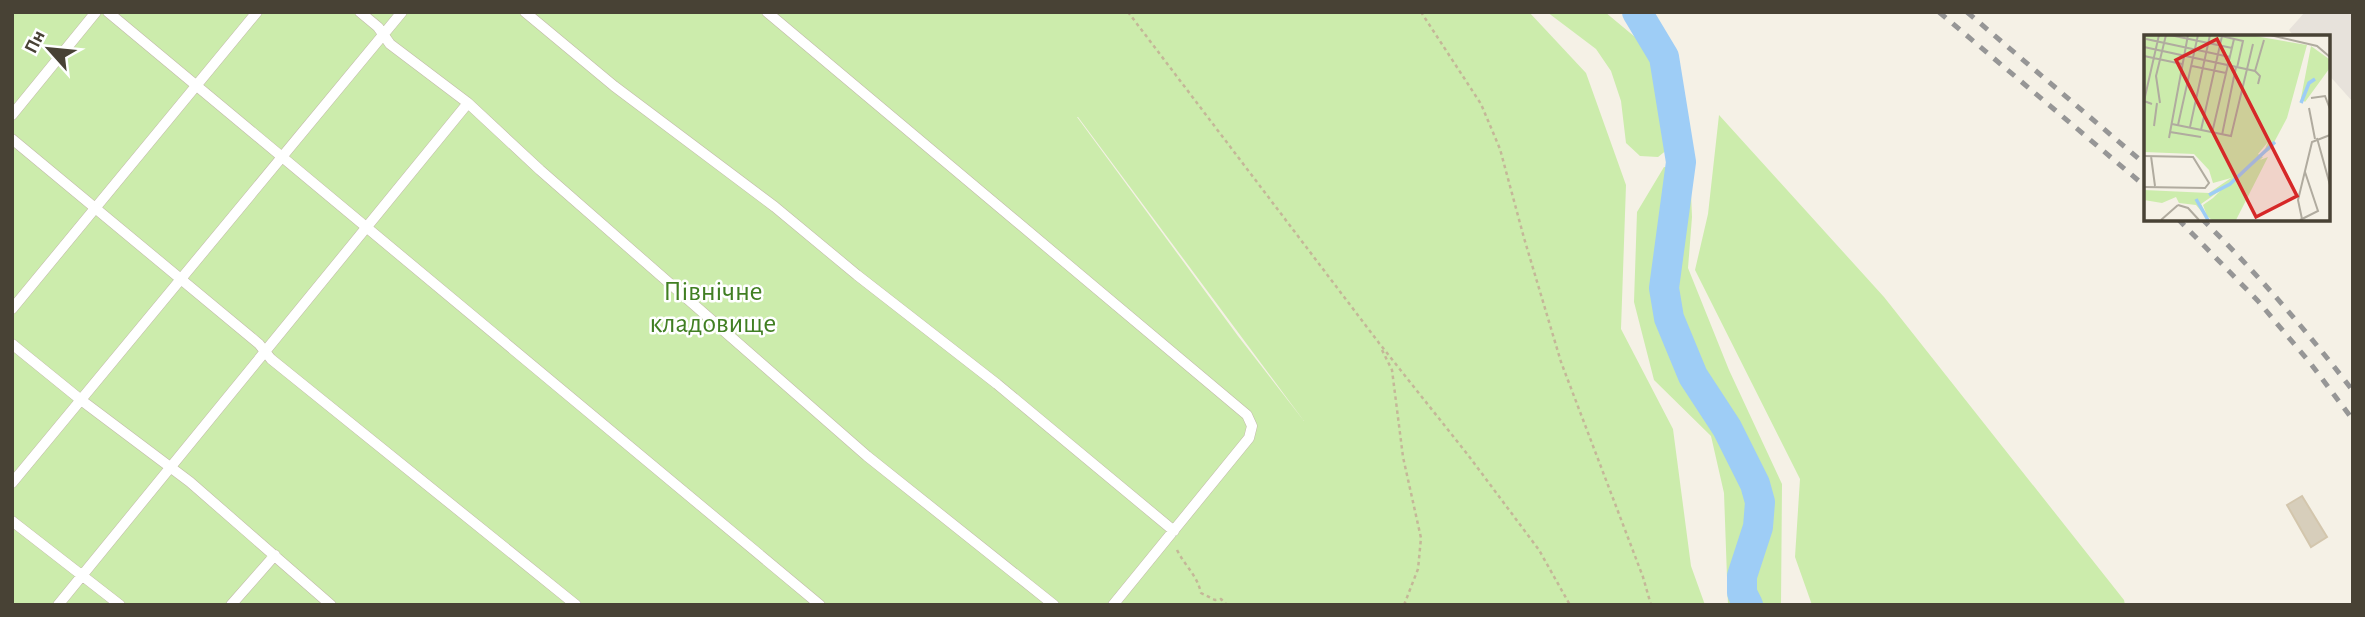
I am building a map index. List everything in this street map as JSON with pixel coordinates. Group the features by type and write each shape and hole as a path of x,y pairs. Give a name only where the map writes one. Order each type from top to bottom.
{"lane":[{"path":"12,115 96,12"},
{"path":"108,12 820,605"},
{"path":"12,309 257,12"},
{"path":"359,12 378,27 390,44 468,103 540,170 867,456 1054,605"},
{"path":"12,484 402,12"},
{"path":"525,12 614,86 775,207 997,384 1174,531"},
{"path":"767,12 1247,415 1252,426 1249,438 1113,605"},
{"path":"58,605 468,103"},
{"path":"12,139 260,344 271,359 576,605"},
{"path":"12,344 190,482 331,605"},
{"path":"12,521 120,605"},
{"path":"231,605 275,555"}],"path":[{"path":"1129,12 1539,550 1570,605"},
{"path":"1421,12 1481,104 1500,149 1561,362 1643,577 1651,605"},
{"path":"1379,343 1392,370 1403,457 1421,537 1418,569 1404,605"},
{"path":"1174,531 1172,541 1188,570 1198,579 1201,593 1215,600 1221,599 1227,605"}],"shaded area":[{"path":"2305,12 2353,12 2353,102 2330,76 2330,35 2293,35 2289,30"}],"green space":[{"name":"Північне кладовище","path":"12,12 1529,12 1586,73 1626,185 1621,329 1673,429 1691,566 1705,605 12,605","holes":["1078,117 1304,421 1238,336"]},
{"path":"1547,12 1605,12 1647,47 1671,125 1673,145 1658,157 1640,156 1626,143 1621,101 1611,71 1596,49"},
{"path":"1719,115 1884,297 2124,600 2125,605 1812,605 1795,557 1800,479 1695,270 1708,214"},
{"path":"1664,167 1690,170 1692,217 1688,268 1729,370 1782,484 1781,605 1728,605 1724,493 1711,436 1654,380 1634,302 1637,212"}],"building":[{"path":"2302,496 2327,537 2311,547 2287,505"}],"waterway":[{"path":"1637,12 1664,57 1681,162 1664,288 1669,318 1693,376 1727,428 1755,484 1760,502 1758,527 1742,576 1742,593 1748,605"}],"railway":[{"path":"1939,12 2144,185"},
{"path":"1967,12 2144,163"},
{"path":"2179,220 2258,301 2311,364 2353,420"},
{"path":"2203,220 2281,302 2353,391"}]}
